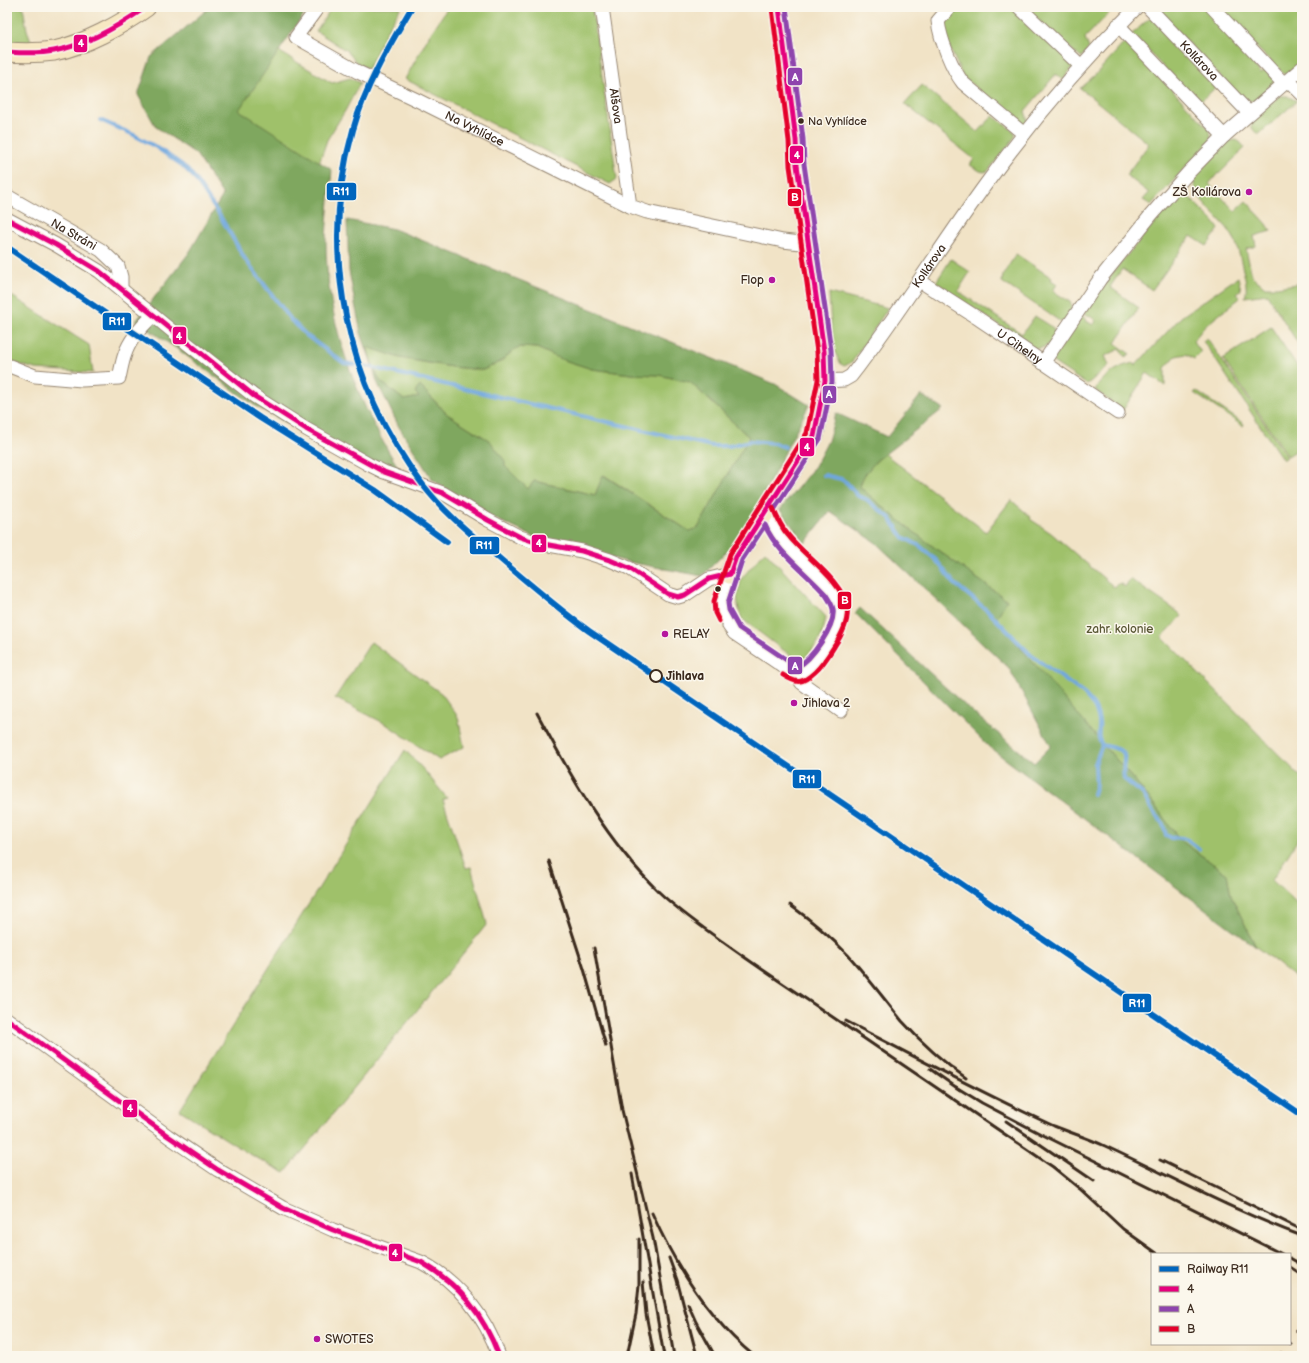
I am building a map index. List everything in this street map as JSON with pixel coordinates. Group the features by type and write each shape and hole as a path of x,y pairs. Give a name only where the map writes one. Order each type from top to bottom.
{"street":[{"path":"7,52 43,52 71,46 106,31 146,7"},
{"name":"Na Vyhlídce","path":"318,7 296,38 358,72 419,100 630,206 647,212 783,241 810,244"},
{"name":"Alšova","path":"602,7 630,206"},
{"path":"779,7 798,165 824,351 825,381 814,436 736,557 720,602 722,612 734,633 796,675 802,684 841,711"},
{"path":"950,7 938,21 939,31 955,72 963,83 1024,134"},
{"path":"1019,7 1081,66"},
{"name":"Kollárova","path":"825,381 844,380 851,376 874,347 986,184 1024,134 1081,66 1118,25 1137,7"},
{"name":"Kollárova","path":"1148,7 1249,113"},
{"path":"1212,7 1286,82 1302,94"},
{"path":"1118,25 1224,136"},
{"path":"1043,362 1100,279 1137,232 1188,173 1224,136 1302,68"},
{"name":"Na Stráni","path":"7,196 101,250 118,266 121,277 121,288"},
{"path":"7,219 80,258 121,288 153,316 254,396 306,429 373,467 443,493 498,526 520,537 538,543 582,551 629,568 668,594 678,597 685,595 709,579 730,574"},
{"name":"U Cihelny","path":"920,281 1118,413"},
{"path":"7,365 35,376 82,380 119,378 125,353 131,342 144,324 153,316"},
{"path":"767,511 777,533 805,564 826,584 837,598 840,609 840,617 831,639 815,662 804,672 796,675"},
{"path":"7,1019 168,1136 218,1170 283,1208 333,1230 431,1267 454,1286 480,1316 494,1341 499,1356"}],"green space":[{"path":"7,7 23,7 27,30 33,46 7,43"},
{"path":"210,7 309,7 239,110 332,170 326,239 327,271 331,302 338,334 348,364 373,423 405,478 365,465 257,407 136,321 189,253 223,195 196,154 156,127 138,95 151,57"},
{"path":"332,7 401,7 387,30 368,69 357,63 347,51 316,31"},
{"path":"448,7 592,7 617,179 610,184 405,79 429,36"},
{"path":"956,7 1015,7 1074,65 1063,80 1056,74 1025,111 1028,121 1022,125 963,77 943,33 946,17"},
{"path":"1023,7 1115,7 1085,38 1089,48 1081,58"},
{"path":"1161,7 1207,7 1257,60 1253,64 1261,73 1266,69 1274,80 1273,86 1255,100 1247,101 1242,99 1157,11"},
{"path":"1215,7 1302,7 1302,62 1287,74 1284,74"},
{"path":"1151,17 1217,86 1198,104 1132,34"},
{"path":"250,32 332,83 350,78 360,83 327,140 315,175 193,80"},
{"path":"1126,41 1208,128 1211,135 1211,140 1151,205 1143,200 1149,193 1126,175 1149,144 1080,88 1094,76"},
{"path":"922,85 978,132 993,116 1015,132 1015,137 988,171 980,171 970,165 974,159 905,104"},
{"path":"1279,96 1287,96 1297,101 1258,135 1252,128 1252,121"},
{"path":"1236,140 1245,148 1219,174 1218,173 1209,184 1235,211 1246,201 1267,224 1271,231 1254,236 1256,246 1246,249 1252,276 1265,287 1277,287 1302,283 1302,350 1267,294 1245,297 1245,280 1239,252 1234,239 1227,228 1202,200 1194,185 1194,177 1229,141"},
{"path":"1182,190 1219,229 1207,246 1191,236 1152,290 1122,269 1110,287 1139,308 1115,343 1130,354 1125,357 1120,349 1105,356 1109,365 1086,384 1052,360 1082,316 1093,325 1096,321 1089,315 1084,314 1118,266"},
{"path":"347,220 394,229 775,384 809,405 754,513 733,545 702,576 629,562 545,542 470,507 432,479 399,427 377,382 361,333 349,271","holes":["367,347 400,358 452,367 483,370 500,362 515,349 521,347 537,348 561,359 592,369 632,374 659,375 690,382 749,437 698,528 689,531 603,475 595,495 534,481 528,489 505,466 505,461 490,441 447,414 420,386 415,392 419,397 404,400 380,381 371,361"]},
{"path":"1016,254 1052,278 1051,280 1057,284 1053,291 1070,302 1073,308 1066,321 1061,322 1002,282 1003,275"},
{"path":"951,259 970,272 958,291 1022,334 1035,316 1052,327 1055,333 1052,341 1041,348 1032,348 936,282"},
{"path":"1238,277 1241,290 1236,294 1240,298 1205,326 1193,341 1201,352 1194,359 1186,354 1176,356 1165,368 1165,386 1147,373 1123,410 1095,390 1107,376 1115,370 1133,363 1136,365 1181,317"},
{"path":"7,293 89,345 93,373 36,369 7,361"},
{"path":"829,293 888,308 852,362 844,366 836,354 832,333"},
{"path":"1271,327 1302,373 1302,447 1288,456 1223,359"},
{"path":"1207,338 1287,457 1283,460 1203,341"},
{"path":"367,346 400,358 452,367 483,370 500,362 515,349 521,347 537,348 561,359 592,369 632,374 659,375 690,382 749,437 698,528 689,531 604,475 595,495 534,481 528,489 505,466 490,441 447,414 420,386 419,397 404,400 380,381 371,361"},
{"path":"1196,391 1244,424 1243,426 1194,393"},
{"path":"921,395 943,409 876,461 862,478 860,487 914,532 1007,600 996,619 1150,799 1180,840 1227,874 1231,896 1256,947 989,747 855,613 860,608 970,710 1034,763 1051,746 1009,668 875,542 830,511 805,543 780,510 815,466 828,441 836,413 887,437"},
{"name":"zahr. kolonie","path":"885,454 986,532 1011,500 1031,517 1030,519 1051,533 1114,587 1120,583 1125,587 1130,579 1182,616 1162,637 1302,778 1302,833 1272,880 1302,909 1302,982 1256,947 1231,896 1227,874 1180,840 1150,799 995,619 1007,600 914,532 860,487 861,482 870,468"},
{"path":"765,551 826,617 823,631 819,640 804,659 796,659 779,647 742,619 739,611 737,597 741,579"},
{"path":"371,642 442,694 458,717 464,747 439,760 386,724 335,698"},
{"path":"405,750 447,798 443,800 466,868 471,867 487,924 285,1173 246,1152 180,1110"}],"waterway":[{"path":"100,120 132,134 156,147 182,165 193,176 220,216 245,259 291,320 307,336 344,363 370,367 712,446 729,446 750,441 774,443 785,447"},
{"path":"824,475 841,479 847,483 858,496 866,499 890,518 903,537 920,546 936,560 954,583 989,612 1031,655 1084,694 1096,710 1099,722 1099,737 1102,745 1113,747 1123,752 1124,779 1143,794 1153,812 1163,824 1166,835 1172,838 1187,840 1199,849"},
{"path":"1093,794 1096,784 1095,764 1102,745"}],"railway":[{"path":"537,713 563,761 607,830 640,872 667,899 690,918 745,958 1053,1167 1080,1189 1123,1229 1157,1253"},
{"path":"549,861 584,969 606,1046"},
{"path":"790,905 820,928 841,948 862,971 909,1029 957,1072 966,1078"},
{"path":"594,948 622,1110 653,1238 674,1356"},
{"path":"846,1021 1028,1114 1054,1126 1099,1143 1252,1216 1302,1236"},
{"path":"930,1069 960,1090"},
{"path":"956,1087 982,1103 1041,1134 1280,1253"},
{"path":"1006,1121 1094,1181"},
{"path":"1160,1160 1302,1230"},
{"path":"632,1174 664,1356"},
{"path":"652,1213 672,1253 695,1290 722,1325 754,1356"},
{"path":"627,1356 636,1314 639,1285 639,1239"},
{"path":"669,1258 677,1280 697,1356"},
{"path":"1291,1259 1302,1265"},
{"path":"1291,1268 1302,1275"},
{"path":"643,1282 646,1314 654,1356"},
{"path":"688,1304 715,1356"}],"rail line":[{"name":"R11","path":"412,7 378,67 364,98 353,130 343,176 338,223 339,270 346,316 358,361 375,404 396,446 423,485 452,517 473,536 589,631 1302,1115"},
{"name":"R11","path":"7,247 260,418 375,490 447,542"}],"transit line":[{"name":"4","path":"7,52 48,52 66,48 114,28 146,7"},
{"name":"4","path":"730,574 736,557 814,436 825,381 824,351 797,165 796,140 779,7"},
{"name":"A","path":"774,510 820,439 832,382 831,350 804,164 803,139 786,7"},
{"name":"B","path":"719,621 715,613 714,601 730,554 807,433 818,380 817,352 790,166 789,141 772,8"},
{"name":"4","path":"7,219 56,245 99,271 254,396 306,429 384,472 443,493 520,537 538,543 582,551 629,568 668,594 678,597 685,595 709,579 730,574"},
{"name":"B","path":"773,508 779,522 786,532 795,543 822,569 838,588 844,598 847,608 845,626 827,658 818,669 803,681 792,680 783,675"},
{"name":"A","path":"765,525 776,544 826,595 833,609 833,616 827,633 809,657 797,667 739,628 729,610 728,603 742,560 765,525"},
{"name":"4","path":"7,1019 168,1136 218,1170 283,1208 333,1230 421,1262 435,1271 447,1280 469,1302 486,1327 499,1356"}],"place":[{"name":"Na Vyhlídce","path":"801,121"},
{"name":"ZŠ Kollárova","path":"1249,192"},
{"name":"Flop","path":"772,280"},
{"name":"RELAY","path":"665,634"},
{"name":"Jihlava","path":"656,676"},
{"name":"Jihlava 2","path":"794,703"},
{"name":"SWOTES","path":"317,1339"}]}
